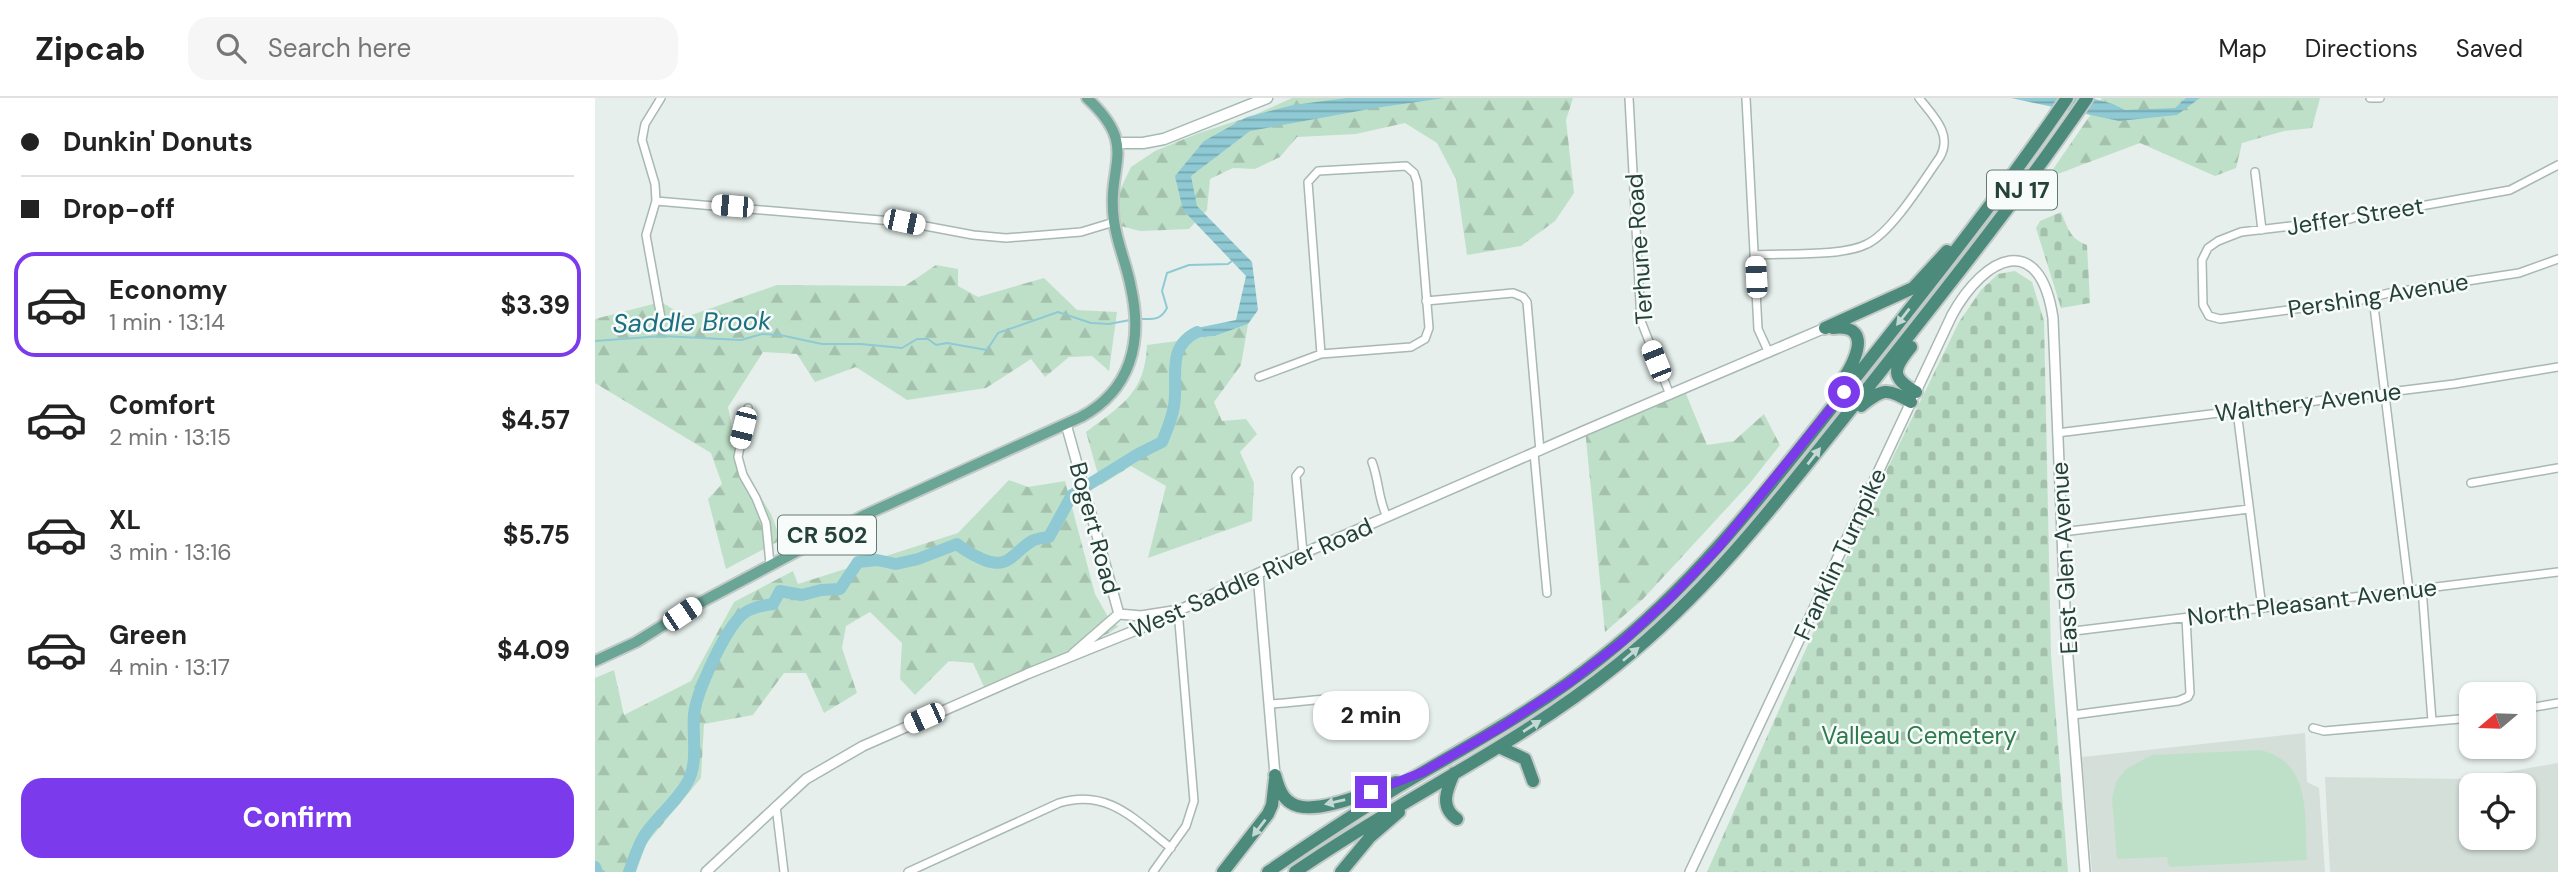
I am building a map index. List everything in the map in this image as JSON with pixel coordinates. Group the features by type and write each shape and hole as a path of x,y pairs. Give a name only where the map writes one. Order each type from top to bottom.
{"highway":[{"name":"NJ 17","path":"1268,872 1332,828 1538,705 1592,666 1643,623 1718,548 1811,434 1976,225 2065,98"},
{"name":"NJ 17","path":"1295,872 1351,834 1499,747 1599,680 1679,611 1752,533 1835,430 1999,221 2087,98"},
{"path":"1825,328 1913,288 1941,257 1976,225"},
{"path":"1913,397 1899,382 1898,366 1927,326 1950,285"},
{"path":"1811,434 1835,390 1849,372 1857,352 1857,338 1850,329 1825,328"},
{"path":"1835,430 1878,393 1891,391 1913,397"},
{"path":"1499,747 1525,760 1533,780"},
{"path":"1275,775 1286,799 1306,807 1353,798 1423,772"},
{"path":"1454,772 1445,800 1449,812 1457,819"},
{"path":"1223,872 1268,814 1273,800 1275,775"},
{"path":"1341,872 1377,830 1431,786"}],"main road":[{"path":"1087,98 1111,125 1118,144 1164,139 1267,98"},
{"name":"CR 502","path":"595,661 636,642 694,606 865,514 1097,408 1119,386 1129,366 1134,320 1131,286 1114,222 1118,144"}],"street":[{"path":"661,98 645,124 642,140 655,184 656,201 648,224 647,247 661,318"},
{"name":"Terhune Road","path":"1629,98 1641,321 1670,395"},
{"path":"1746,98 1758,329 1769,353"},
{"path":"1754,255 1845,251 1866,245 1885,232 1940,158 1945,146 1941,128 1920,98"},
{"path":"2370,98 2380,98"},
{"path":"1259,377 1321,354 1411,347 1420,343 1429,328 1417,183 1412,170 1402,165 1314,173 1310,177 1307,187 1321,354"},
{"name":"Jeffer Street","path":"2203,305 2202,260 2208,248 2218,241 2241,232 2350,219 2372,212 2510,190 2558,165"},
{"path":"2255,172 2262,230"},
{"path":"656,201 904,222 973,235 1006,238 1081,232 1114,222"},
{"name":"Pershing Avenue","path":"2203,305 2210,316 2220,319 2373,298 2389,293 2519,273 2558,259"},
{"name":"Franklin Turnpike","path":"1690,872 1947,324 1967,290 1988,269 2002,262 2014,261"},
{"name":"East Glen Avenue","path":"2014,261 2034,269 2041,277 2048,294 2054,328 2066,632 2085,872"},
{"path":"1426,301 1513,293 1527,302 1547,593"},
{"path":"2373,298 2409,590"},
{"name":"West Saddle River Road","path":"706,872 806,779 854,750 1825,328"},
{"name":"Walthery Avenue","path":"2057,433 2385,393 2558,367"},
{"path":"748,408 738,457 743,475 766,523 770,564"},
{"path":"2237,411 2262,608"},
{"name":"Bogert Road","path":"1066,424 1119,614 1141,616 1178,610"},
{"path":"1372,462 1377,475 1378,497 1387,517"},
{"path":"2471,483 2558,468"},
{"path":"1300,471 1296,476 1303,553"},
{"path":"2062,532 2249,509"},
{"name":"North Pleasant Avenue","path":"2066,632 2558,572"},
{"path":"1258,574 1275,775"},
{"path":"2422,588 2431,722"},
{"path":"1153,872 1190,818 1194,801 1178,610"},
{"path":"1069,657 1119,614"},
{"path":"2073,715 2185,699 2190,692 2186,618"},
{"path":"1270,705 1346,699 1379,699 1383,720 1365,725 1359,723 1346,699"},
{"path":"2536,707 2558,703"},
{"path":"2313,728 2323,731 2459,719"},
{"path":"908,872 1059,803 1081,799 1097,799 1118,807 1171,848"},
{"path":"776,806 783,872"}],"shaded area":[{"path":"2305,733 2307,782 2319,788 2325,872 2092,872 2082,757"},
{"path":"2558,763 2558,872 2330,872 2325,777 2459,779 2459,850 2536,850 2536,773 2501,773"}],"green space":[{"path":"1292,98 1573,98 1566,120 1574,193 1555,221 1521,246 1467,255 1456,179 1437,143 1405,123 1356,134 1297,137 1280,157 1255,169 1233,168 1210,179 1207,210 1189,229 1140,231 1117,225 1118,194 1131,167 1155,151 1252,116"},
{"path":"2102,98 2320,98 2312,128 2284,131 2242,143 2236,168 2215,176 2140,143 2047,178"},
{"path":"2061,212 2073,236 2087,245 2090,303 2061,308 2036,228 2040,221"},
{"path":"936,265 958,269 958,286 978,297 1044,278 1077,310 1117,312 1109,371 1092,356 1069,357 1045,377 1031,359 986,388 907,400 856,367 815,382 797,354 763,352 728,407 738,459 771,514 781,540 726,569 708,499 722,484 711,453 595,383 595,319 661,302 686,317 777,285 905,286"},
{"name":"Valleau Cemetery","path":"2015,271 2032,282 2044,321 2051,655 2068,872 1707,872 1872,500 1959,322 1981,290 1998,274"},
{"path":"1248,324 1241,365 1214,402 1222,421 1246,419 1257,434 1240,452 1254,483 1252,521 1148,558 1166,486 1131,466 1101,485 1086,432 1121,405 1136,387 1142,375 1147,345 1215,336"},
{"path":"1684,389 1707,445 1734,441 1764,414 1780,445 1750,483 1643,599 1605,632 1585,429"},
{"path":"1009,480 1028,487 1065,481 1095,594 1112,624 1119,626 986,691 973,663 949,661 915,695 900,679 902,643 870,612 846,626 842,648 857,693 824,713 806,673 784,673 753,715 704,724 701,778 646,844 636,872 595,872 595,678 614,670 624,715 691,681 734,602 793,571 798,584 958,533"},
{"path":"2260,750 2277,756 2289,766 2297,779 2305,809 2307,860 2169,867 2167,857 2117,859 2112,799 2116,782 2126,769 2152,755"}],"water":[{"path":"1347,98 1444,98 1250,131 1191,176 1197,206 1252,262 1258,310 1248,324 1215,336 1184,339 1192,329 1236,320 1246,276 1183,210 1175,176 1204,141 1247,117 1293,105"},
{"path":"2011,98 2091,98 2125,110 2175,108 2186,98 2200,98 2177,115 2119,121"}],"waterway":[{"name":"Saddle Brook","path":"1139,319 1159,317 1167,308 1162,291 1167,273 1189,265 1228,264 1232,261"},
{"name":"Saddle Brook","path":"595,341 662,336 741,340 762,334 822,344 902,348 917,339 928,339 936,345 947,343 987,350 998,333 1058,312 1091,323 1109,324 1130,320"},
{"path":"629,872 643,837 678,796 691,775 694,758 694,714 700,691 720,646 743,614 754,608 773,604 780,591 802,595 840,589 858,562 877,560 896,564 918,559 957,544 979,557 999,563 1010,559 1034,540 1049,537 1072,495 1162,442 1174,406 1177,355 1187,339 1197,332"},
{"path":"595,867 597,872"}],"route":[{"path":"1371,792 1423,772 1503,726 1538,705 1623,641 1672,596 1718,548 1844,392"}]}
